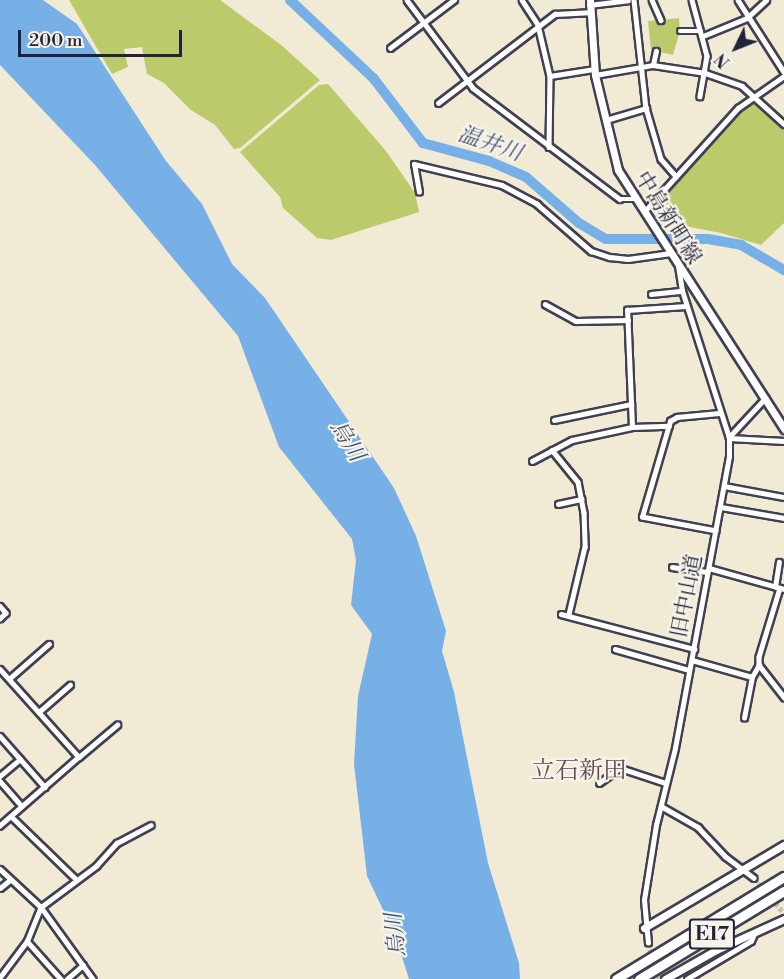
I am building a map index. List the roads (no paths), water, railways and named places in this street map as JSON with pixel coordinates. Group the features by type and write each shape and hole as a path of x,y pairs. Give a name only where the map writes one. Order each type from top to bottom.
{"highway":[{"path":"702,925 784,872"},
{"name":"E17","path":"616,979 784,877"},
{"name":"E17","path":"640,979 784,891"}],"main road":[{"name":"中島新町線","path":"590,6 595,72 604,121 615,161 678,266 766,398 784,429"},
{"path":"644,928 784,845"},
{"path":"665,979 784,919"}],"street":[{"path":"407,0 466,81 549,147 620,199 636,199"},
{"path":"390,48 454,0"},
{"path":"522,0 538,25 550,76 549,147"},
{"path":"438,103 538,25 555,15 628,0"},
{"path":"634,0 635,37 643,66 646,108 661,159 676,176"},
{"path":"652,0 661,20"},
{"path":"692,0 707,56 700,96"},
{"path":"644,212 754,94 784,74 747,18 738,0"},
{"path":"680,32 702,33 747,18 766,0"},
{"path":"653,65 656,51"},
{"path":"550,76 653,65 705,74 730,80 754,94 784,124"},
{"path":"604,121 646,108"},
{"path":"418,192 414,164 502,185 537,204 591,251 610,257 628,259 669,251"},
{"name":"旧中山道","path":"648,943 644,928 644,900 721,507 729,438 686,306 678,266"},
{"path":"651,294 682,291"},
{"path":"546,304 576,321 628,320"},
{"path":"632,427 627,310 686,306"},
{"path":"729,438 766,398"},
{"path":"554,420 631,404"},
{"path":"716,531 642,517 669,426 677,417 719,413"},
{"path":"532,461 572,440 632,427 669,426"},
{"path":"729,438 784,441"},
{"path":"552,450 578,482 586,537 569,614"},
{"path":"724,486 784,497"},
{"path":"558,504 580,499"},
{"path":"721,507 784,518"},
{"path":"744,718 752,677 759,666 780,588 779,562"},
{"path":"672,567 708,570 780,588"},
{"path":"0,606 6,613 0,619"},
{"path":"561,614 569,614 694,648"},
{"path":"9,679 49,644"},
{"path":"615,649 689,670"},
{"path":"692,660 752,677"},
{"path":"759,666 784,697"},
{"path":"0,669 79,757"},
{"path":"39,712 69,685"},
{"path":"1,824 117,724"},
{"path":"0,736 45,787"},
{"path":"20,759 0,778 22,806"},
{"path":"599,783 620,768 666,783"},
{"path":"661,806 698,827 725,856 754,878"},
{"path":"11,816 75,878"},
{"path":"0,977 27,941 41,907 75,878 96,866 117,843 151,825"},
{"path":"0,869 41,907 93,979"},
{"path":"0,888 10,880"},
{"path":"687,979 751,941 754,934"},
{"path":"27,941 61,979"},
{"path":"67,979 83,965"}],"water":[{"name":"烏川","path":"0,0 43,0 77,24 166,161 202,204 232,264 265,298 394,488 416,536 446,631 442,651 454,692 488,863 519,963 520,979 409,979 395,935 367,876 354,764 358,696 372,634 351,605 356,560 352,539 279,447 238,336 95,165 0,65"}],"waterway":[{"name":"温井川","path":"290,0 374,79 423,143 489,161 526,177 579,223 606,239 708,239 741,245 784,270"}],"tunnel":[{"path":"754,878 784,913"},
{"path":"648,943 659,979"}],"district":[{"name":"立石新田","path":"579,772"}]}
